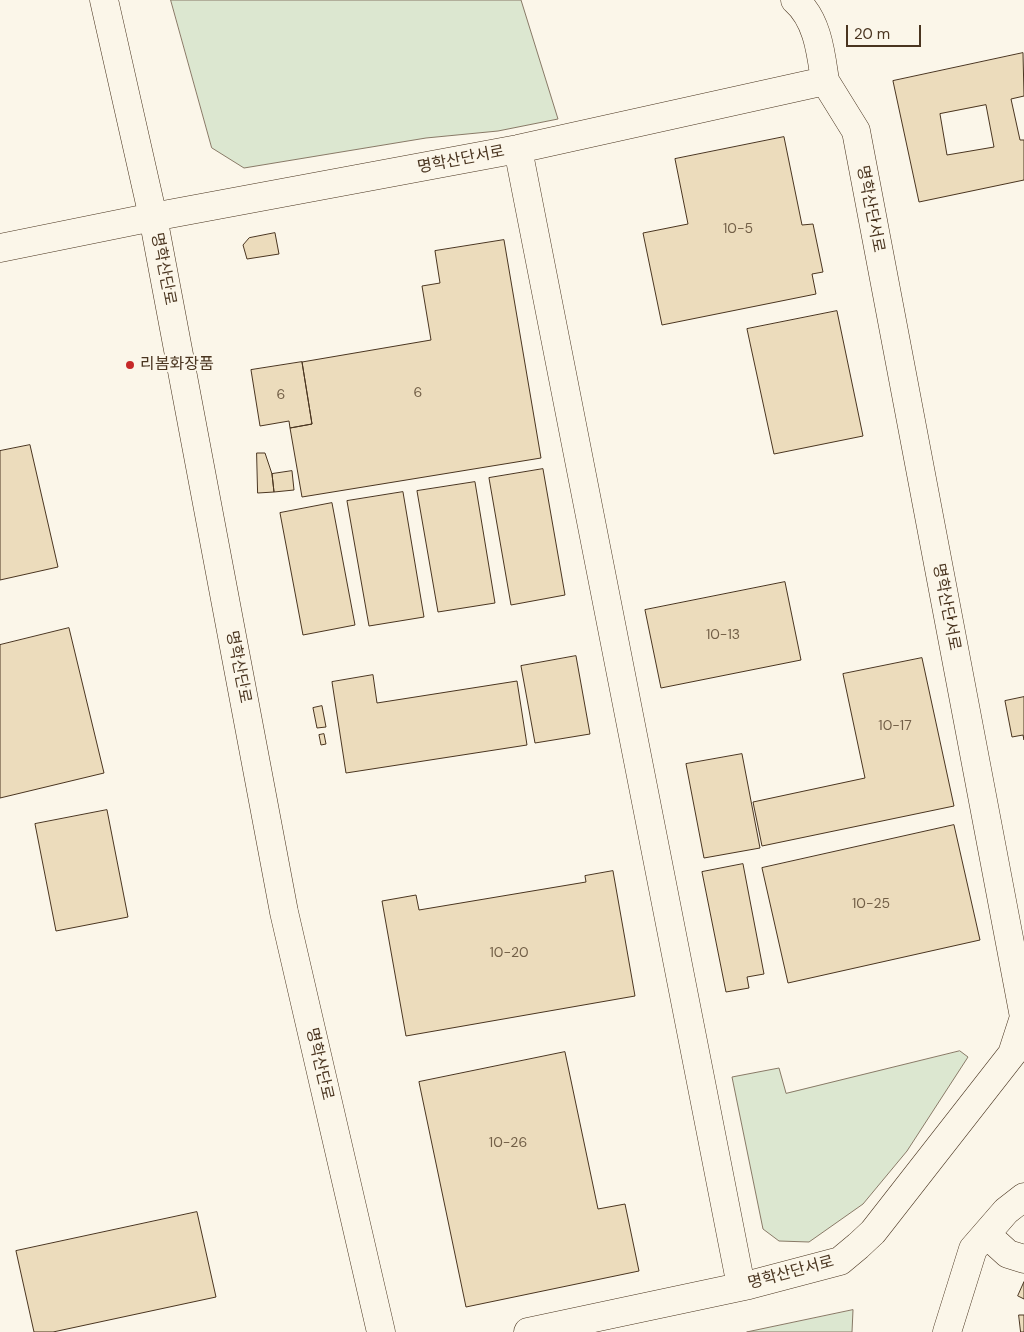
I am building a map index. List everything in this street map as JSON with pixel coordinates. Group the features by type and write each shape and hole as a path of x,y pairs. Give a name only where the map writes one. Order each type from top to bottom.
{"street":[{"name":"명학산단로","path":"104,0 153,218 284,912 381,1332"},
{"path":"795,0 802,6 818,38 825,81"},
{"name":"명학산단서로","path":"0,248 518,149 825,81 856,131 1024,1017 1012,1054 872,1232 840,1261 741,1286 528,1332"},
{"path":"518,149 741,1286"},
{"path":"947,1332 973,1249 1006,1211 1024,1197"},
{"path":"986,1234 1008,1254 1024,1259"}],"green space":[{"path":"171,0 521,0 558,119 498,131 426,138 244,168 212,148"},
{"path":"960,1051 968,1057 907,1151 863,1204 809,1242 779,1241 763,1229 732,1077 779,1068 786,1093"},
{"path":"853,1310 852,1332 747,1332"}],"building":[{"path":"1023,53 1024,96 1011,99 1020,140 1024,140 1024,180 919,202 893,81","holes":["986,105 994,147 947,155 940,114"]},
{"path":"784,137 802,225 813,224 823,272 812,274 816,294 662,325 643,233 688,224 675,159"},
{"path":"275,233 279,254 247,259 243,245 249,238"},
{"path":"504,240 541,458 302,497 290,428 312,424 302,362 431,340 422,286 440,283 435,251"},
{"path":"837,311 863,436 774,454 747,329"},
{"path":"302,362 312,424 290,428 289,421 260,426 251,370"},
{"path":"30,445 58,567 0,580 0,451"},
{"path":"257,453 265,453 272,474 274,492 258,493"},
{"path":"543,469 565,595 511,605 489,478"},
{"path":"292,471 294,490 274,492 272,474"},
{"path":"475,482 495,603 438,612 417,491"},
{"path":"403,492 424,617 369,626 347,501"},
{"path":"332,503 355,625 303,635 280,513"},
{"path":"785,582 801,660 661,688 645,610"},
{"path":"69,628 104,773 0,798 0,645"},
{"path":"576,656 590,734 535,743 521,666"},
{"path":"922,658 954,806 762,846 753,802 865,778 843,674"},
{"path":"373,675 377,703 517,681 527,745 346,773 332,682"},
{"path":"1024,697 1024,740 1023,735 1012,737 1005,701"},
{"path":"322,706 326,727 317,728 313,708"},
{"path":"324,734 326,744 321,745 319,735"},
{"path":"742,754 760,848 704,858 686,764"},
{"path":"107,810 128,917 56,931 35,824"},
{"path":"954,825 980,940 788,983 762,868"},
{"path":"743,864 764,974 747,977 749,988 726,992 702,872"},
{"path":"613,871 635,996 406,1036 382,901 416,895 419,910 586,882 585,876"},
{"path":"565,1052 598,1209 625,1204 639,1271 466,1307 419,1082"},
{"path":"197,1212 216,1297 53,1332 34,1332 16,1251"},
{"path":"1024,1282 1024,1299 1018,1296"},
{"path":"1019,1315 1024,1315 1024,1332 1021,1332"}],"place":[{"name":"리봄화장품","path":"130,365"}]}
